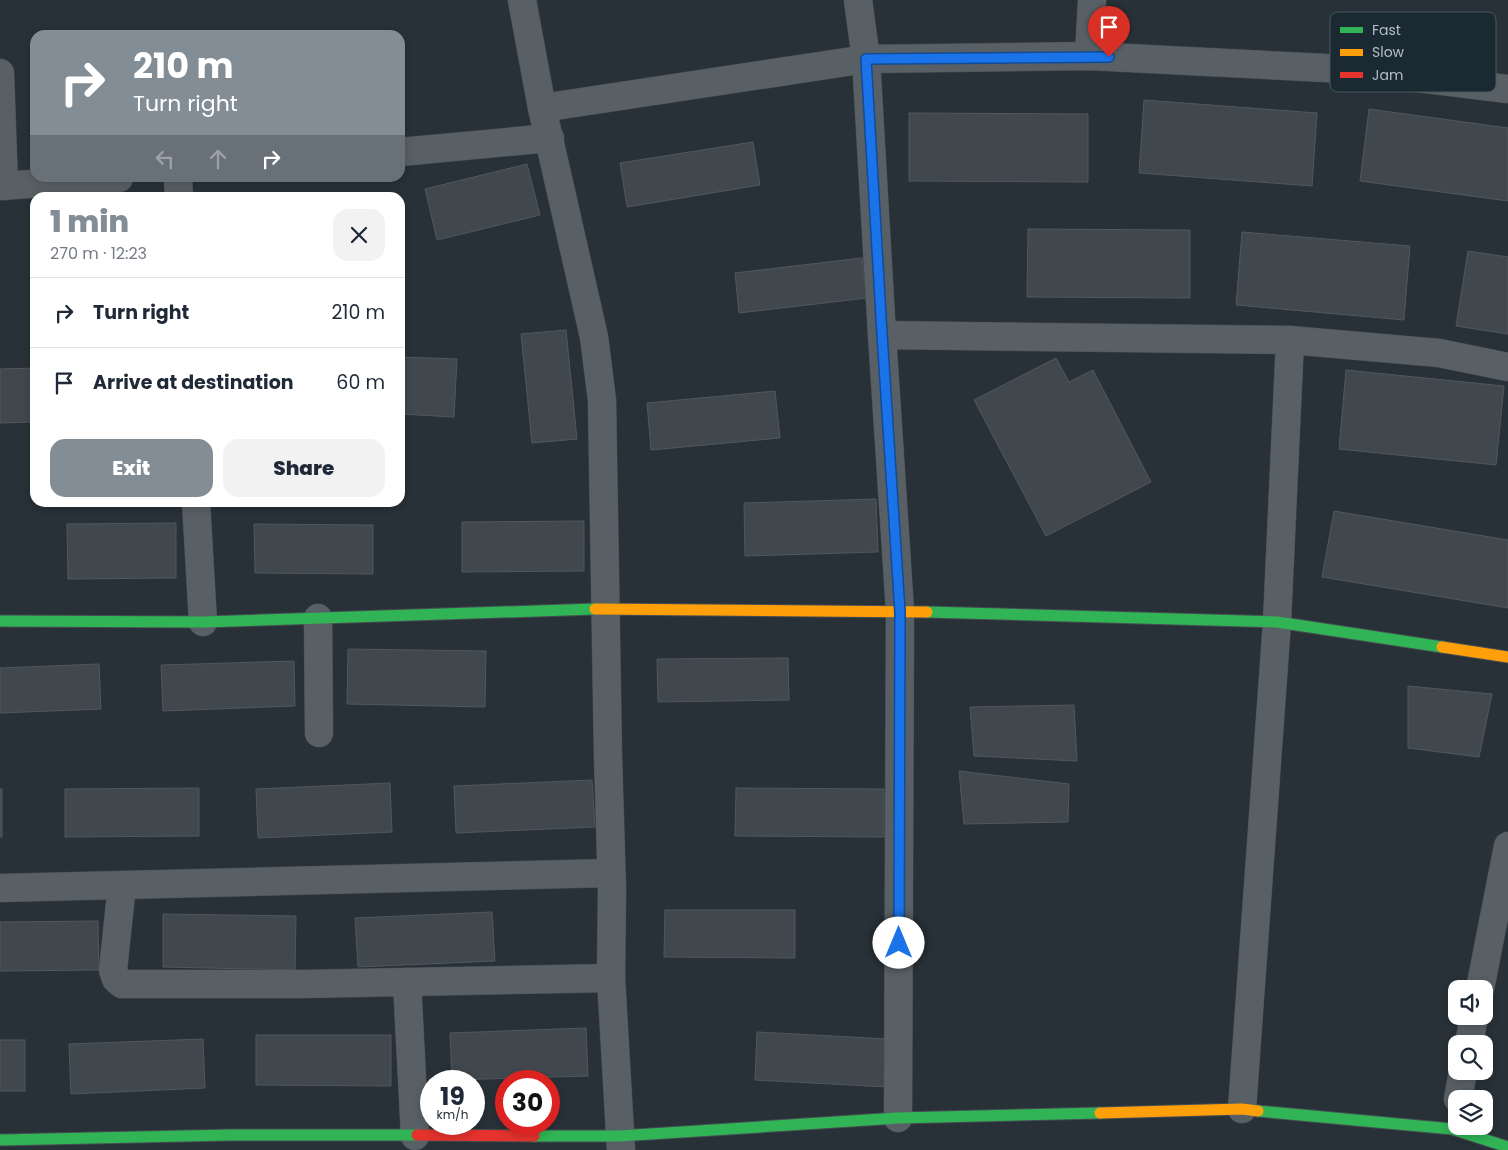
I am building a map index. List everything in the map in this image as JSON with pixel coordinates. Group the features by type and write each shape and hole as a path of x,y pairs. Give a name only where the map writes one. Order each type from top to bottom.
{"street":[{"path":"522,0 542,108 594,337 602,400 611,872 611,978 620,1143"},
{"path":"858,0 866,59 900,612 898,1118"},
{"path":"1089,56 1092,0"},
{"path":"542,108 866,59 1089,56 1330,68"},
{"path":"0,73 2,186 60,182"},
{"path":"405,152 550,138"},
{"path":"882,334 1290,340 1439,354 1508,367"},
{"path":"1242,1109 1277,622 1290,340"},
{"path":"196,507 203,622"},
{"path":"0,621 203,622 606,609 900,612 1277,622 1508,657"},
{"path":"318,618 319,733"},
{"path":"1482,980 1508,846"},
{"path":"0,888 611,872"},
{"path":"122,885 113,970 116,979 122,984 294,984 611,978"},
{"path":"407,982 415,1136"},
{"path":"0,1140 230,1135 415,1136 620,1143 898,1118 1242,1109 1448,1118"},
{"path":"1486,1135 1508,1147"}],"building":[{"path":"1144,100 1317,113 1312,186 1139,173"},
{"path":"1369,109 1508,128 1508,201 1360,181"},
{"path":"909,113 1088,114 1088,182 909,181"},
{"path":"753,142 760,185 627,207 620,163"},
{"path":"527,164 540,215 437,240 425,189"},
{"path":"1028,229 1190,230 1190,298 1027,297"},
{"path":"1242,232 1410,246 1404,320 1236,305"},
{"path":"1468,251 1508,257 1508,334 1456,326"},
{"path":"862,258 867,298 739,313 735,273"},
{"path":"566,330 577,439 532,443 521,334"},
{"path":"405,357 457,359 454,417 405,414"},
{"path":"1056,358 1069,382 1093,370 1151,482 1046,536 974,400"},
{"path":"30,368 30,422 0,423 0,369"},
{"path":"1346,370 1504,386 1496,465 1339,449"},
{"path":"775,391 780,438 651,450 647,403"},
{"path":"876,499 878,552 745,556 744,503"},
{"path":"1334,511 1508,540 1508,608 1322,577"},
{"path":"584,521 584,571 462,572 462,522"},
{"path":"176,523 176,578 68,579 67,524"},
{"path":"254,524 373,525 373,574 255,573"},
{"path":"348,649 486,651 485,707 347,704"},
{"path":"788,658 789,700 658,702 657,659"},
{"path":"294,661 295,706 163,711 161,665"},
{"path":"99,664 101,709 0,713 0,668"},
{"path":"1408,686 1492,694 1479,757 1408,748"},
{"path":"1074,705 1077,761 974,756 970,707"},
{"path":"959,771 1069,784 1068,822 964,824"},
{"path":"592,780 595,827 456,833 454,786"},
{"path":"390,783 392,832 258,838 256,789"},
{"path":"199,788 199,836 65,837 65,789"},
{"path":"736,788 884,789 884,837 735,836"},
{"path":"0,789 2,789 2,837 0,837"},
{"path":"665,910 795,910 795,958 664,957"},
{"path":"492,912 495,961 358,967 355,918"},
{"path":"163,914 296,916 295,970 163,967"},
{"path":"98,921 99,970 0,971 0,922"},
{"path":"586,1028 588,1076 560,1077 560,1070 495,1070 495,1079 485,1079 485,1070 452,1070 450,1033"},
{"path":"757,1032 889,1039 887,1087 755,1080"},
{"path":"256,1035 391,1035 391,1086 256,1085"},
{"path":"203,1039 205,1088 71,1094 69,1044"},
{"path":"0,1040 25,1040 25,1091 0,1091"}],"traffic: fast":[{"path":"0,621 203,622 595,609"},
{"path":"927,612 1277,622 1442,647"},
{"path":"1258,1111 1452,1129 1508,1147"},
{"path":"534,1136 619,1136 898,1118 1100,1113"},
{"path":"0,1140 230,1135 417,1135"}],"traffic: slow":[{"path":"595,609 927,612"},
{"path":"1442,647 1508,657"},
{"path":"1100,1113 1242,1109 1258,1111"}],"traffic: jam":[{"path":"417,1135 534,1136"}],"route":[{"path":"899,943 900,612 866,59 1109,57"}]}
